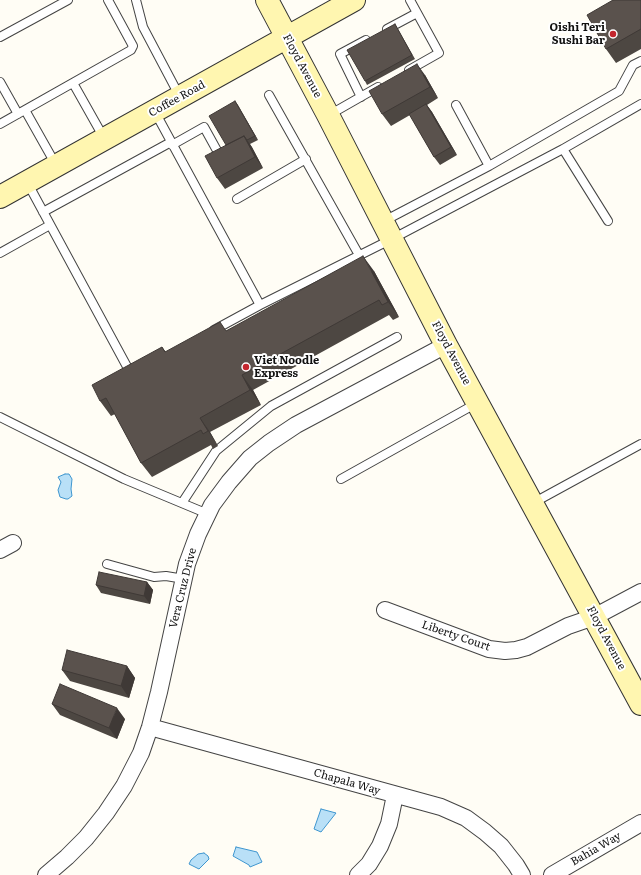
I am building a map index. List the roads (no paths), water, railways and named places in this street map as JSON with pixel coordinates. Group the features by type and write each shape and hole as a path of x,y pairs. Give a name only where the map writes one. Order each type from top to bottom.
{"street":[{"name":"Floyd Avenue","path":"267,0 388,230 446,345 641,704"},
{"name":"Coffee Road","path":"0,196 354,0"},
{"name":"Vera Cruz Drive","path":"46,875 68,857 86,838 106,813 124,786 141,753 150,727 159,692 187,564 198,534 212,505 229,482 250,458 296,425 446,345"},
{"name":"Liberty Court","path":"385,610 490,649 505,651 527,647 568,626 594,617 641,592"},
{"name":"Chapala Way","path":"150,727 441,808 466,818 485,832 501,846 522,875"},
{"path":"358,875 368,864 380,846 389,824 394,795"},
{"name":"Bahia Way","path":"552,875 641,823"}],"lane":[{"path":"0,37 68,0"},
{"path":"0,124 131,50 133,46 108,0"},
{"path":"136,0 143,27 180,97"},
{"path":"400,75 439,53 410,0"},
{"path":"361,97 340,54 417,12"},
{"path":"209,333 260,305 360,255 388,230 489,166 619,91 633,65 641,60"},
{"path":"0,82 56,165"},
{"path":"328,115 387,82"},
{"path":"73,83 104,139"},
{"path":"270,95 360,255"},
{"path":"388,230 421,223 563,148 641,104"},
{"path":"456,105 489,166"},
{"path":"155,111 260,305"},
{"path":"44,212 204,127 220,156"},
{"path":"563,148 608,221"},
{"path":"237,198 306,159"},
{"path":"27,182 131,374 138,371"},
{"path":"0,253 50,225"},
{"path":"182,503 216,451 271,406 397,337"},
{"path":"341,479 477,403"},
{"path":"0,417 124,479 208,514"},
{"path":"532,504 641,444"},
{"path":"107,564 154,577 166,576 184,579"}],"water":[{"path":"69,474 72,479 72,496 68,499 60,497 58,490 61,482 58,477"},
{"path":"321,809 336,813 321,832 314,829"},
{"path":"236,847 257,852 262,862 250,867 233,856"},
{"path":"204,853 209,859 199,869 189,864 198,854"}],"place":[{"name":"Oishi Teri Sushi Bar","path":"613,34"},
{"name":"Viet Noodle Express","path":"246,367"}]}
